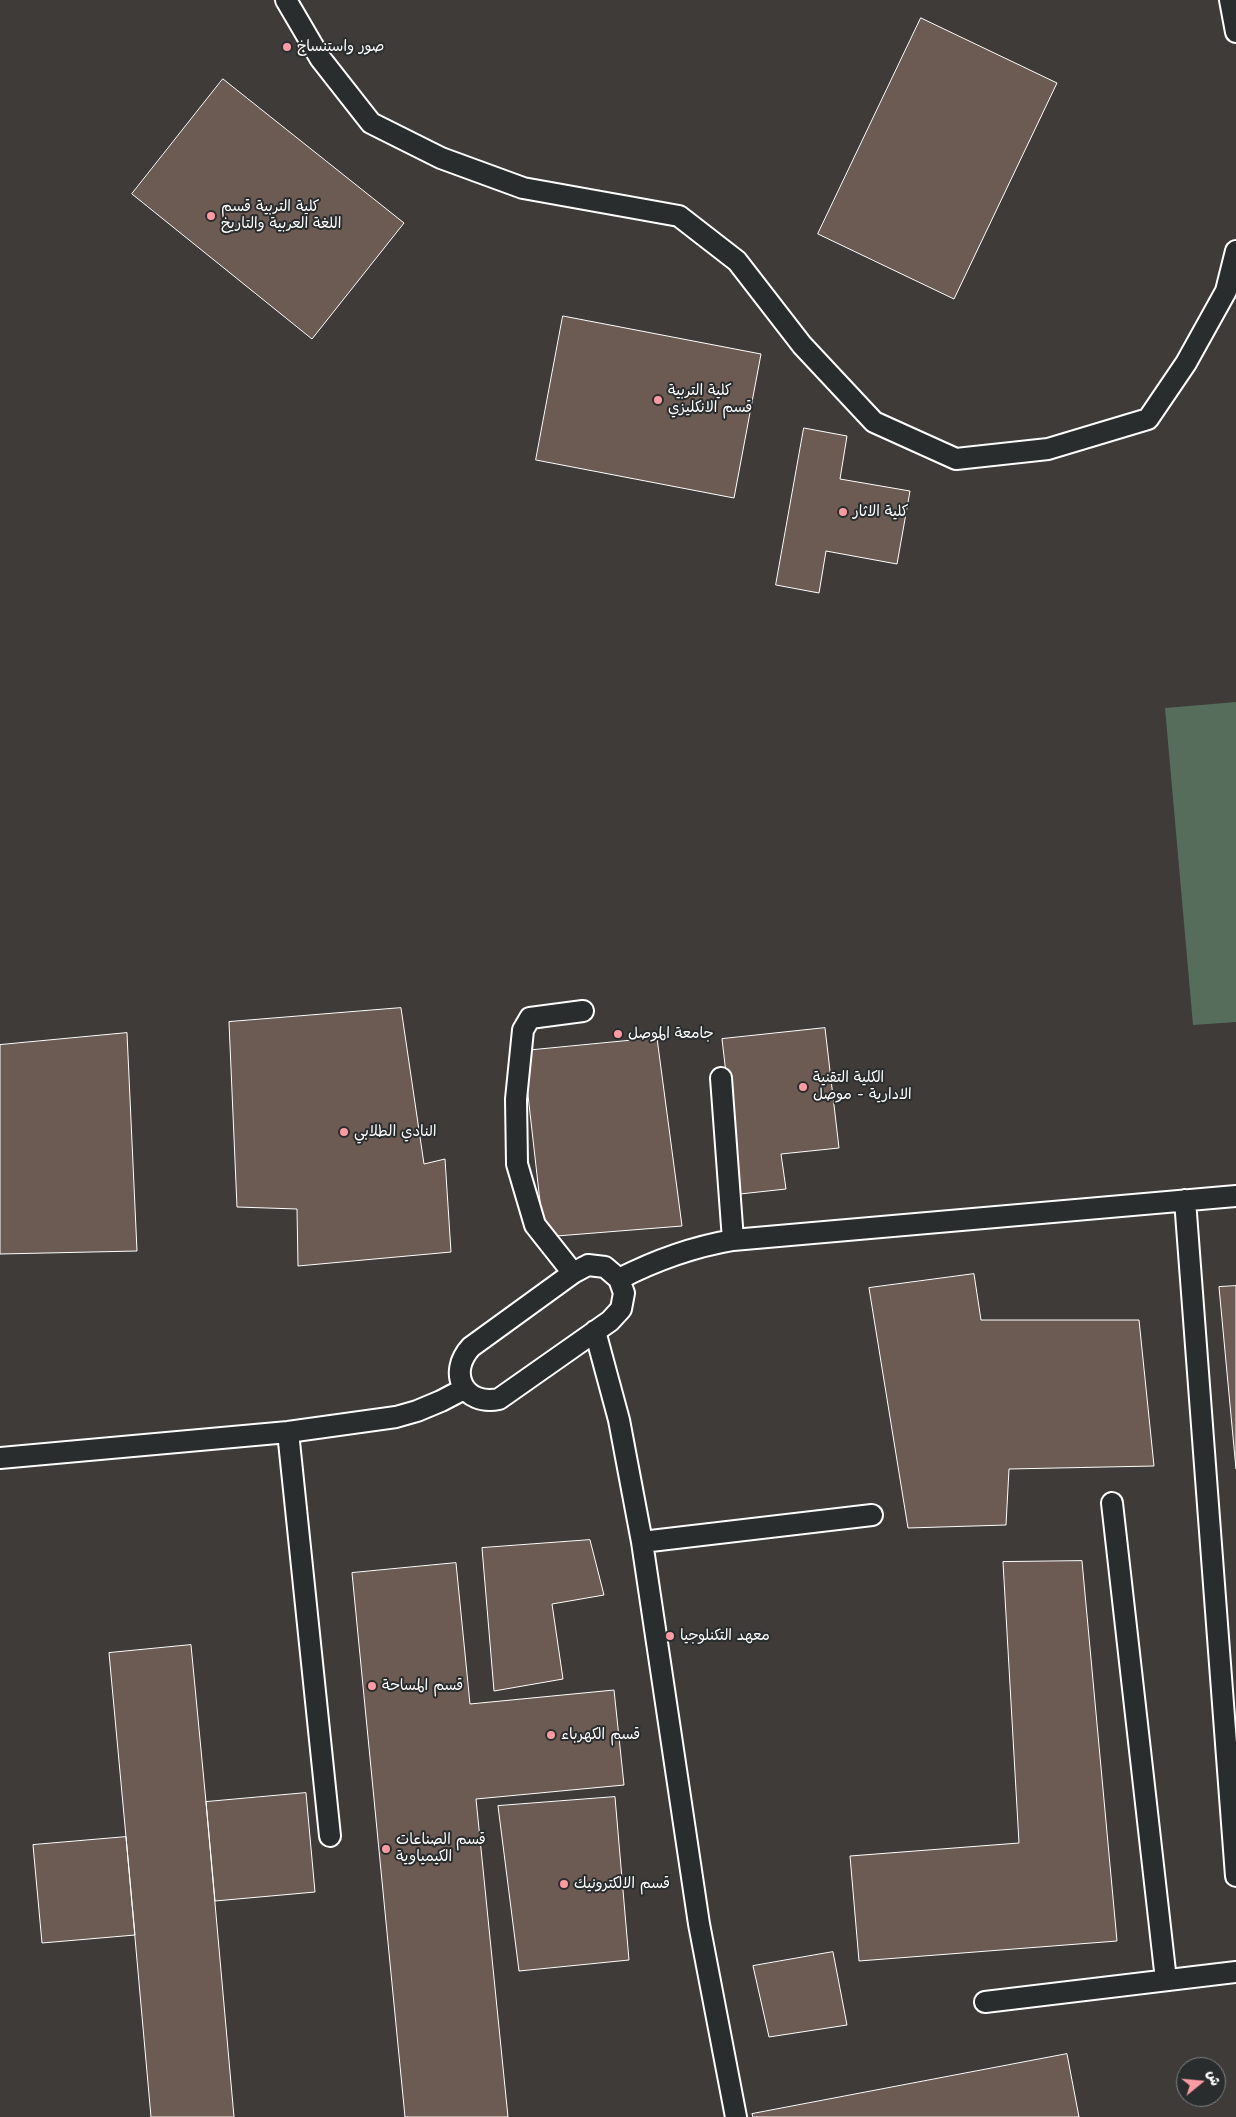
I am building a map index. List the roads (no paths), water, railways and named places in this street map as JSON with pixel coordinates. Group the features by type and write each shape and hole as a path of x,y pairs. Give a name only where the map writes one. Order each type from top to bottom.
{"lane":[{"path":"286,0 320,58 371,123 441,158 523,188 679,216 737,261 802,345 874,422 956,459 1048,449 1148,419 1186,363 1226,291 1236,251"},
{"path":"1230,0 1236,32"},
{"path":"573,1273 535,1225 517,1164 516,1099 523,1030 530,1018 583,1012"},
{"path":"722,1078 733,1240"},
{"path":"619,1279 646,1265 674,1254 703,1245 733,1240 1236,1196"},
{"path":"1185,1200 1236,1876"},
{"path":"588,1265 605,1267 619,1279 624,1294 620,1310 610,1321 499,1399 480,1399 464,1389 460,1378 459,1366 463,1356 573,1273 588,1265"},
{"path":"595,1331 619,1420 642,1542 699,1924 736,2117"},
{"path":"0,1458 288,1432 396,1417 433,1405 464,1389"},
{"path":"288,1432 330,1836"},
{"path":"1112,1503 1166,1980"},
{"path":"642,1542 872,1515"},
{"path":"985,2002 1236,1972"}],"place":[{"name":"صور واستنساخ","path":"287,47"},
{"name":"كلية التربية قسم اللغة العربية والتاريخ","path":"211,216"},
{"name":"كلية التربية قسم الانكليزي","path":"658,400"},
{"name":"كلية الاثار","path":"843,512"},
{"name":"جامعة الموصل","path":"618,1034"},
{"name":"الكلية التقنية الادارية - موصل","path":"803,1087"},
{"name":"النادي الطلابي","path":"344,1132"},
{"name":"معهد التكنلوجيا","path":"670,1636"},
{"name":"قسم المساحة","path":"372,1686"},
{"name":"قسم الكهرباء","path":"551,1735"},
{"name":"قسم الصناعات الكيمياوية","path":"386,1849"},
{"name":"قسم الالكترونيك","path":"564,1884"}]}
